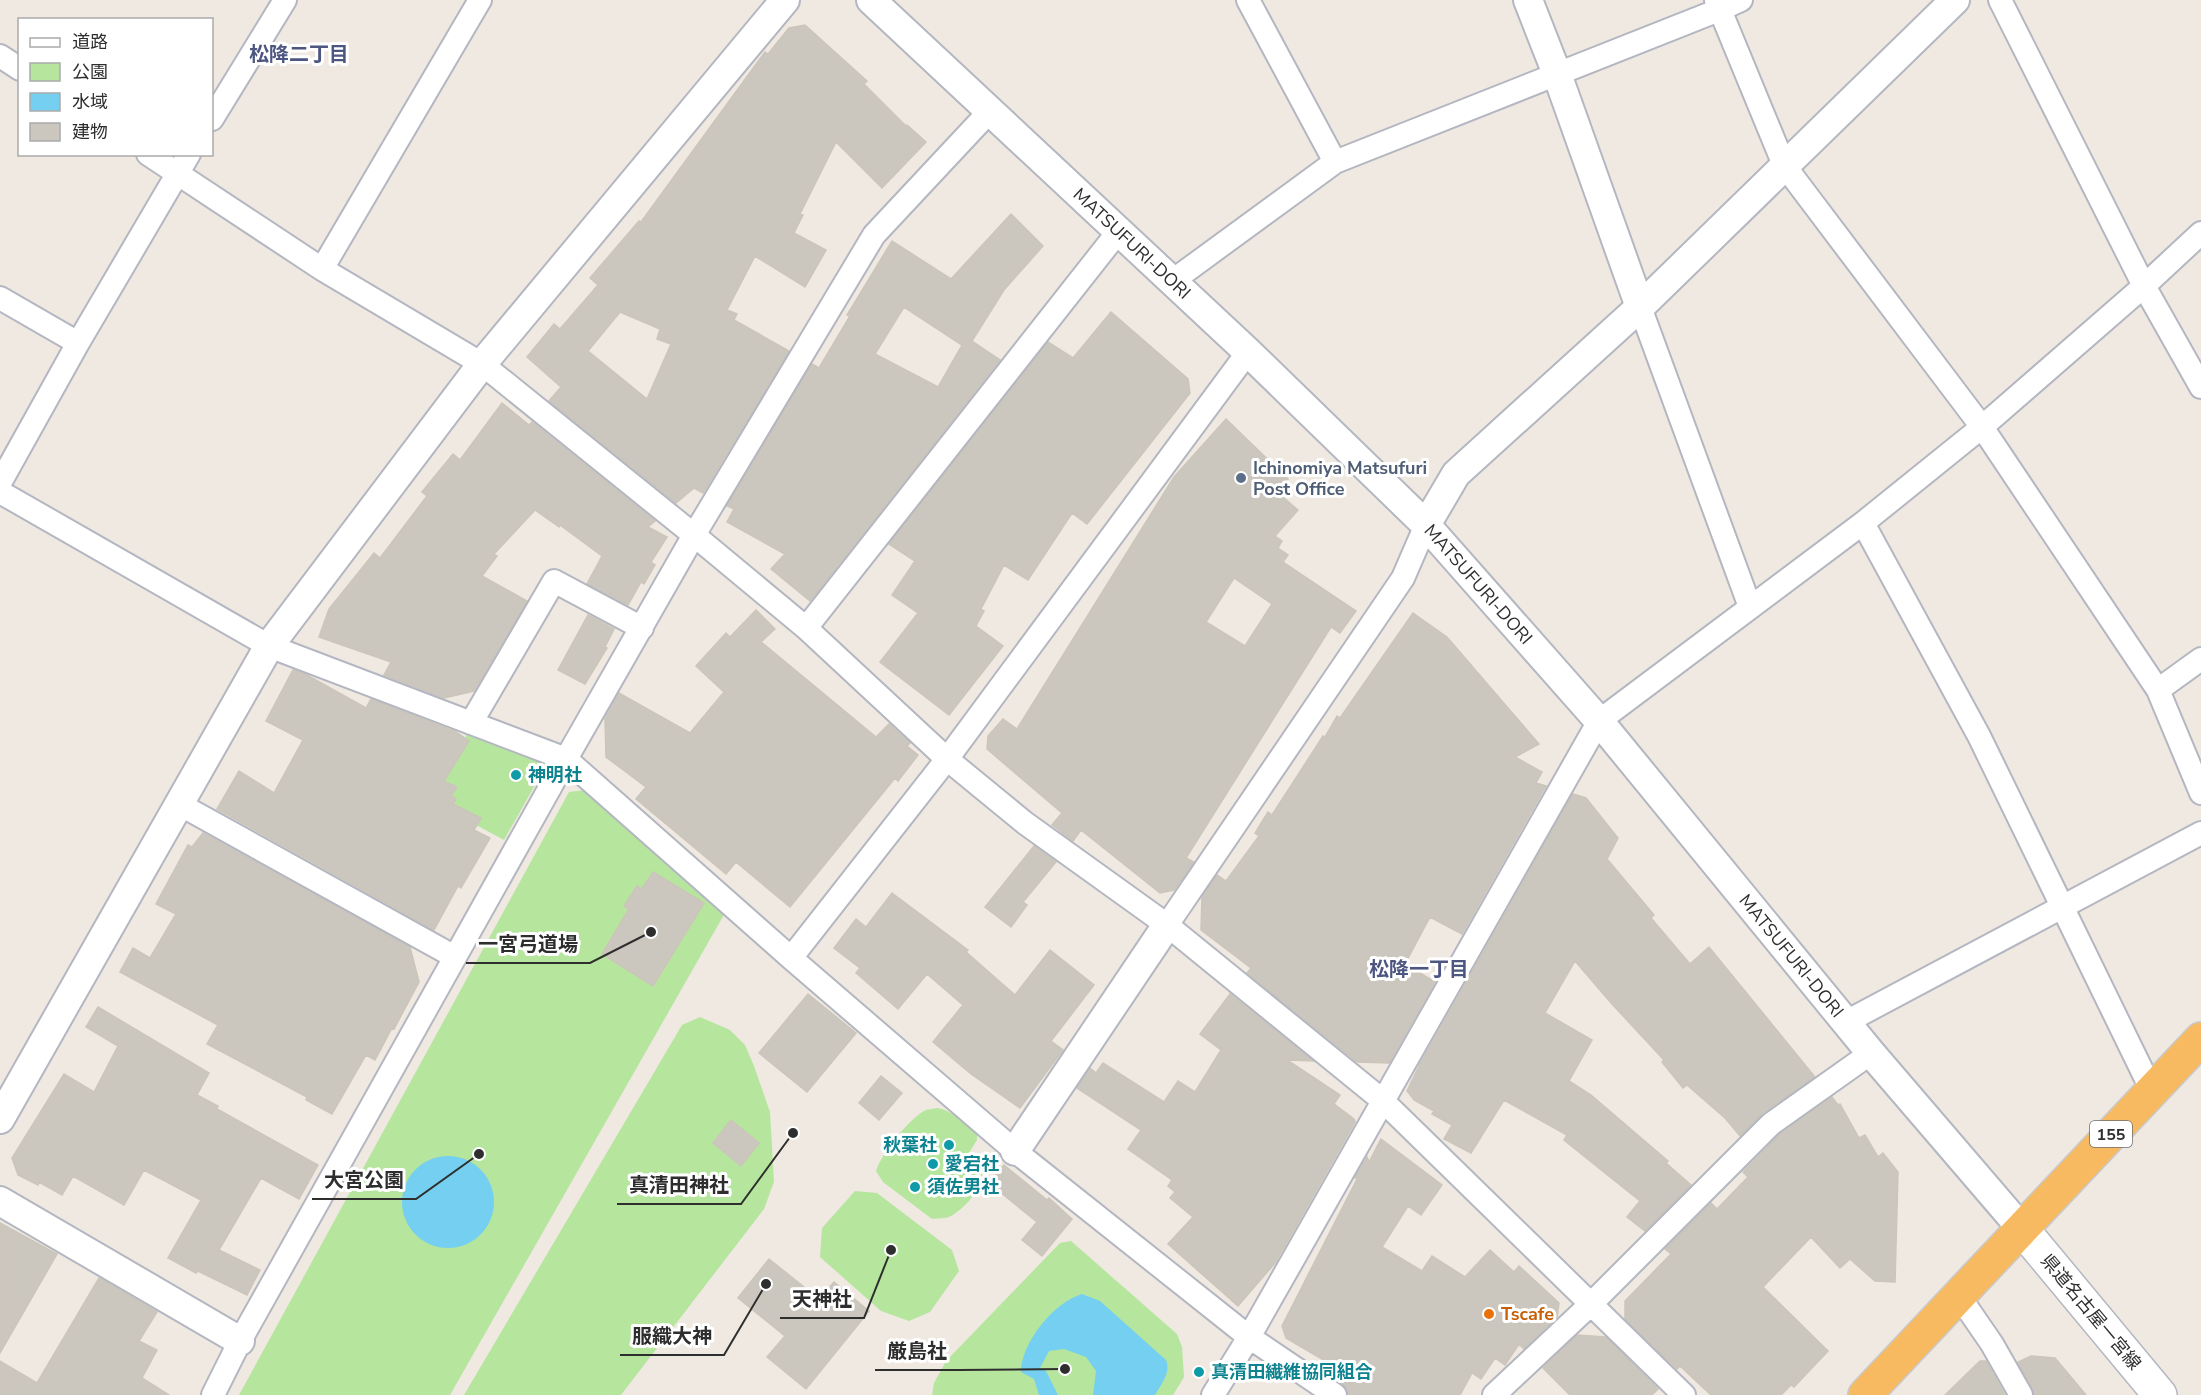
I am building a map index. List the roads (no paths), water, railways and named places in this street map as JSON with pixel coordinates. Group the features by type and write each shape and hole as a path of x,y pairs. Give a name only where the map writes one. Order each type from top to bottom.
{"highway":[{"name":"155","path":"1865,1395 2201,1039"}],"main road":[{"name":"県道名古屋一宮線","path":"2022,1230 2160,1395"}],"street":[{"path":"213,116 285,0"},
{"path":"322,269 480,0"},
{"path":"0,1119 269,646 482,364 785,0"},
{"name":"MATSUFURI-DORI","path":"871,0 1248,352 1426,525 1599,721 1871,1053 2022,1230"},
{"path":"1248,0 1335,162"},
{"path":"1528,0 1557,74 1750,607"},
{"path":"1171,282 1335,162 1557,74 1718,5 1741,0"},
{"path":"1015,1151 1403,578 1426,525 1456,474 1640,307 1955,0"},
{"path":"2000,0 2144,286 2201,387"},
{"path":"1718,5 1784,165 1982,427 2158,690 2201,793"},
{"path":"0,56 18,68"},
{"path":"213,1395 240,1341 566,759 694,535 874,234 990,112"},
{"path":"151,156 322,269 482,364 694,535 806,628 947,759 1025,823 1167,925 1382,1100 1684,1395"},
{"path":"0,483 78,343 188,156"},
{"path":"806,628 1118,232"},
{"path":"1213,1395 1249,1337 1599,721 1863,523 1982,427 2144,286 2201,233"},
{"path":"0,297 78,343"},
{"path":"791,958 947,759 1248,352"},
{"path":"0,492 269,646 566,759 791,958 1015,1151 1249,1337 1335,1395"},
{"path":"1863,523 1979,736 2152,1090"},
{"path":"471,723 554,581 642,628"},
{"path":"2158,690 2201,659"},
{"path":"179,804 455,957"},
{"path":"1846,1022 2201,833"},
{"path":"1494,1395 1591,1304 1771,1124 1871,1053"},
{"path":"0,1201 240,1341"},
{"path":"1959,1296 1992,1344 2022,1395"}],"water":[{"path":"448,1156 466,1160 480,1170 490,1184 494,1202 490,1220 480,1234 466,1244 448,1248 430,1244 416,1234 406,1220 402,1202 406,1184 416,1170 430,1160"},
{"path":"1082,1294 1100,1301 1166,1360 1167,1374 1155,1395 1093,1395 1096,1371 1086,1357 1064,1349 1049,1351 1040,1368 1046,1371 1058,1395 1039,1395 1034,1379 1021,1372 1022,1361 1027,1349 1041,1325 1061,1305"}],"place":[{"name":"Ichinomiya Matsufuri Post Office","path":"1241,478"},
{"name":"神明社","path":"516,775"},
{"name":"一宮弓道場","path":"651,932"},
{"name":"真清田神社","path":"793,1133"},
{"name":"秋葉社","path":"949,1145"},
{"name":"大宮公園","path":"479,1154"},
{"name":"愛宕社","path":"933,1164"},
{"name":"須佐男社","path":"915,1187"},
{"name":"天神社","path":"891,1250"},
{"name":"服織大神","path":"766,1284"},
{"name":"Tscafe","path":"1489,1314"},
{"name":"厳島社","path":"1065,1369"},
{"name":"真清田繊維協同組合","path":"1199,1372"}],"district":[{"name":"松降二丁目","path":"299,54"},
{"name":"松降一丁目","path":"1419,969"}]}
